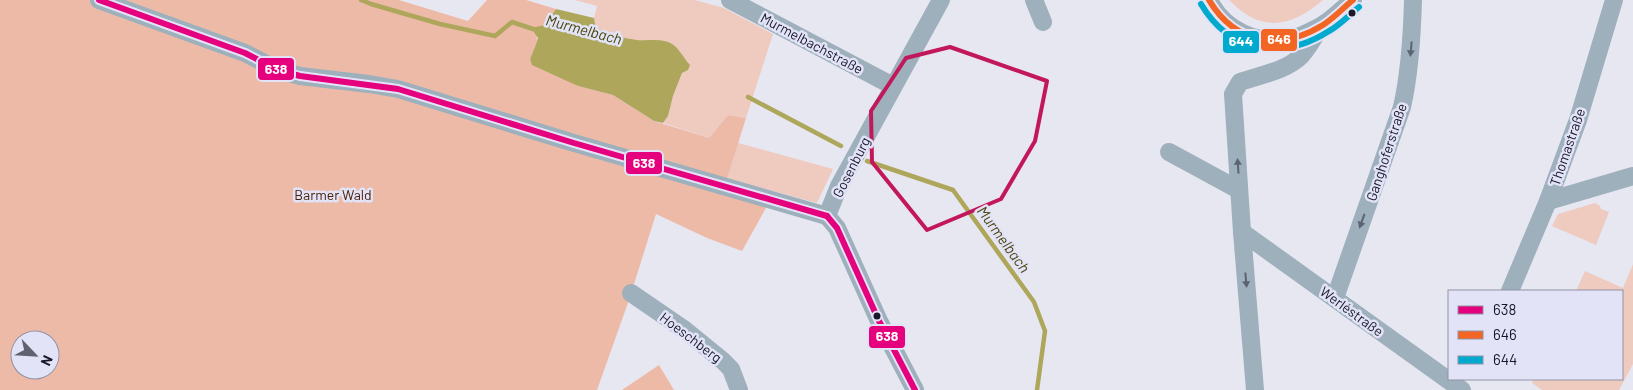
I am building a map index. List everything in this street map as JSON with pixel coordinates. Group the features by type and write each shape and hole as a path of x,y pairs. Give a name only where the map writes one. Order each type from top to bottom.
{"street":[{"path":"99,0 245,53 278,70 300,76 398,89 574,143 827,216 837,228 907,385"},
{"name":"Murmelbachstraße","path":"730,0 893,86"},
{"name":"Gosenburg","path":"827,216 839,186 941,0"},
{"path":"1034,0 1043,22"},
{"path":"1210,0 1221,17 1232,27 1243,34 1260,40 1292,39 1321,26 1352,0"},
{"name":"Ganghoferstraße","path":"1334,298 1402,108 1412,48 1413,0"},
{"name":"Thomastraße","path":"1510,290 1548,201 1578,120 1614,0"},
{"path":"1255,390 1233,94 1240,82 1280,69 1292,63 1301,56 1321,26"},
{"path":"1169,152 1239,190"},
{"path":"1548,201 1633,176"},
{"name":"Werléstraße","path":"1242,232 1448,380"},
{"name":"Hoeschberg","path":"631,293 684,330 731,369 740,390"},
{"path":"727,390 731,369"},
{"name":"Werléstraße","path":"1448,380 1462,390"}],"highlighted area":[{"path":"950,47 1047,81 1035,141 1001,199 927,230 872,162 871,111 906,58"}],"shaded area":[{"path":"575,0 695,0 724,8 773,34 746,118 728,115 709,138 663,123 668,116 682,73 688,70 680,51 662,41 635,40 608,34 596,28 594,18 597,6"},
{"path":"1229,0 1323,0 1299,16 1276,23 1264,22 1253,18 1241,11"},
{"path":"738,143 833,169 817,203 727,179"},
{"path":"1595,203 1601,209 1609,212 1596,245 1552,226 1558,214"},
{"path":"1633,264 1633,364 1619,390 1542,390 1532,383 1534,380 1623,380 1623,290 1576,290 1585,271 1623,288"}],"green space":[{"name":"Barmer Wald","path":"0,0 399,0 468,21 487,0 526,0 556,9 550,19 536,33 536,43 530,59 578,86 613,95 654,121 709,138 728,115 746,118 727,179 767,206 742,251 707,238 656,214 629,300 597,390 0,390"},
{"path":"659,365 674,390 622,390"}],"water":[{"path":"556,9 594,18 596,28 611,34 637,40 664,41 672,44 677,49 690,65 688,70 682,73 668,116 663,123 654,121 613,95 578,86 532,65 530,59 538,38 531,28 545,25"}],"waterway":[{"name":"Murmelbach","path":"361,0 440,24 495,36 512,22 536,30"},
{"name":"Murmelbach","path":"748,97 841,146"},
{"name":"Murmelbach","path":"867,161 953,190 1034,302 1045,331 1037,390"}],"transit line":[{"name":"638","path":"99,0 245,53 278,70 300,76 398,89 574,143 827,216"},
{"name":"646","path":"1209,0 1220,15 1245,34 1260,39 1275,40 1291,38 1323,25 1353,0"},
{"name":"644","path":"1201,4 1213,20 1227,33 1242,42 1258,47 1275,49 1311,40 1333,29 1359,7"},
{"name":"638","path":"827,216 837,228 879,321 915,390"}]}
